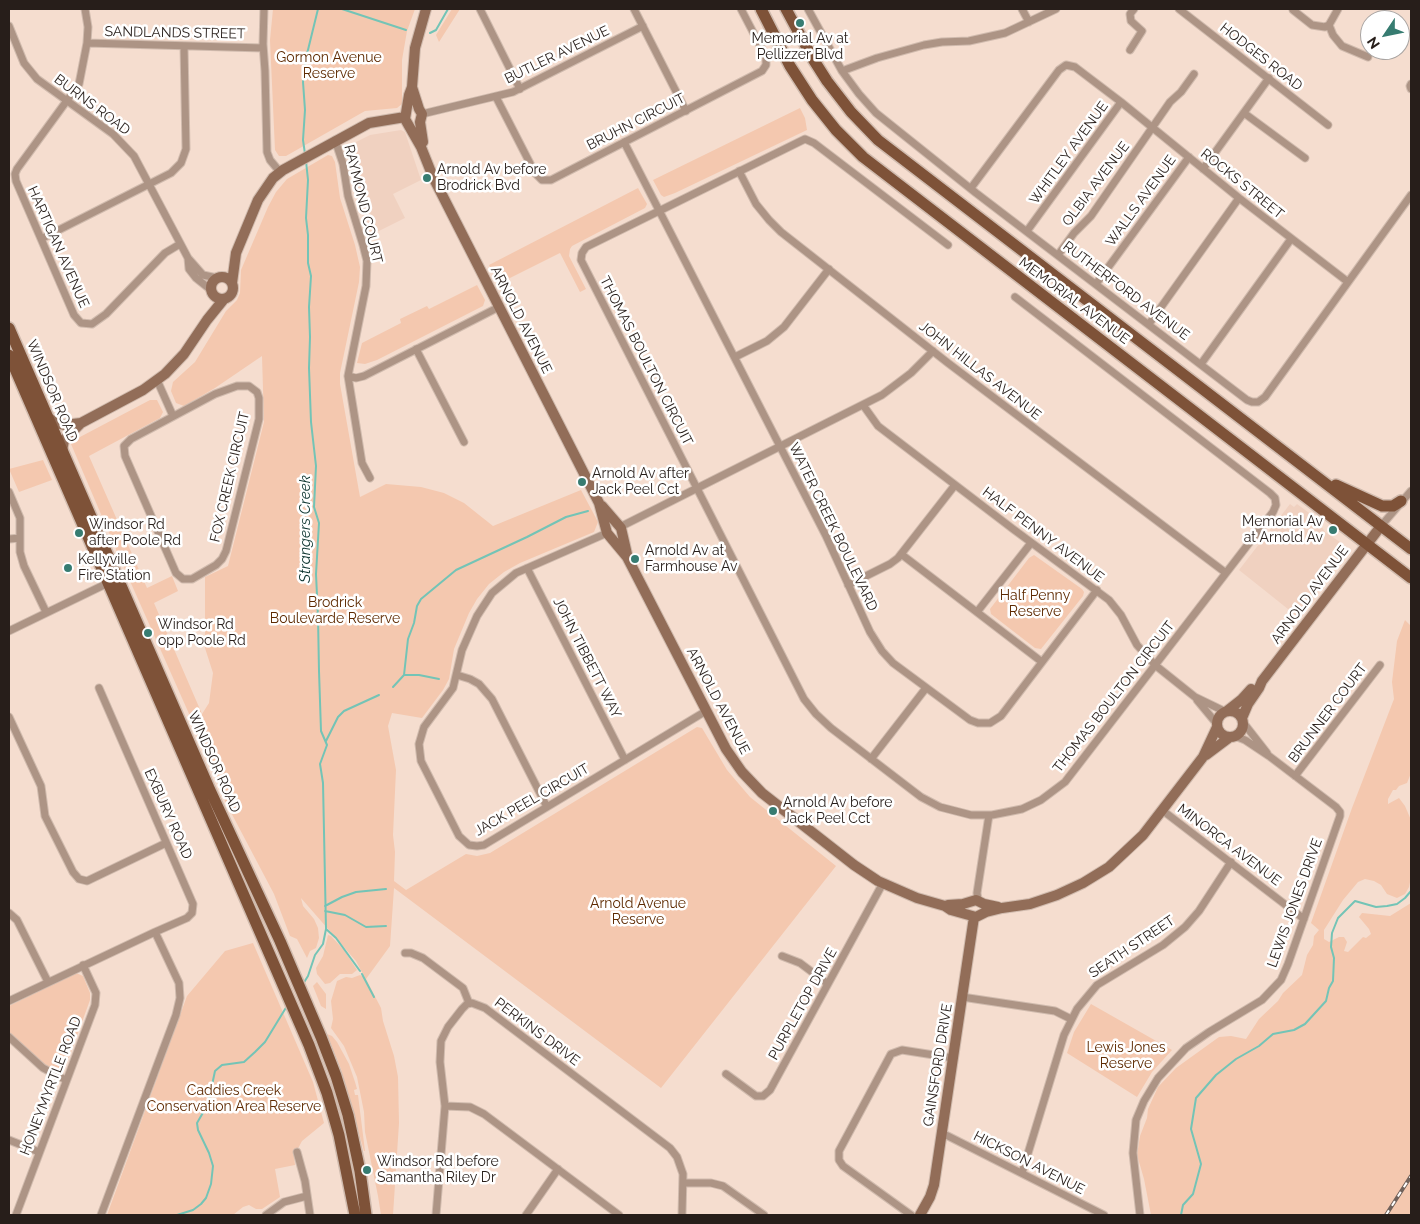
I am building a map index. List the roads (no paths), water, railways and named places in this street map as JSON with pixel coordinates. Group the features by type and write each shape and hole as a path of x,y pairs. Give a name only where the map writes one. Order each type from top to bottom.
{"main road":[{"name":"MEMORIAL AVENUE","path":"760,9 790,66 812,100 836,130 863,157 1411,578"},
{"name":"MEMORIAL AVENUE","path":"786,9 827,81 851,112 878,140 1411,549"},
{"name":"WINDSOR ROAD","path":"9,328 209,788 293,970 332,1064 348,1115 360,1171 366,1215"},
{"name":"WINDSOR ROAD","path":"9,355 319,1070 334,1116 346,1164 355,1215"},
{"path":"1323,481 1382,506 1393,506 1402,501"}],"street":[{"name":"HARTIGAN AVENUE","path":"85,9 88,27 87,43 80,80 15,174 16,181 76,318 81,323 95,322 113,308 165,253 180,244"},
{"path":"264,9 263,48 266,78 267,152 272,162 281,171"},
{"name":"ARNOLD AVENUE","path":"426,9 415,48 407,117 433,177 600,503 619,527 627,557"},
{"path":"480,9 520,89"},
{"path":"634,9 686,111"},
{"name":"BRUHN CIRCUIT","path":"496,97 535,174 542,180 551,180 760,73 765,68 766,57 741,9"},
{"name":"RUTHERFORD AVENUE","path":"808,9 842,71 876,113 1058,255 1252,402 1258,402 1264,397 1411,195"},
{"path":"1022,9 1029,22"},
{"path":"842,71 877,58 924,46 942,42 969,41 1005,33 1056,9"},
{"path":"1130,50 1142,31 1131,21 1130,14 1134,9"},
{"name":"HODGES ROAD","path":"1179,9 1328,125"},
{"path":"1294,10 1312,25 1325,27 1338,9"},
{"path":"1329,24 1332,35 1342,46 1360,54"},
{"name":"BURNS ROAD","path":"9,26 24,63 37,79 124,143 139,164 188,258 203,275 218,278"},
{"name":"BUTLER AVENUE","path":"420,115 496,97 520,89 643,26"},
{"name":"SANDLANDS STREET","path":"87,43 263,48"},
{"path":"41,239 175,170 182,163 185,154 184,46"},
{"name":"WHITLEY AVENUE","path":"971,188 1030,107 1060,69 1066,65 1075,67 1121,102 1027,231"},
{"name":"OLBIA AVENUE","path":"1058,255 1091,216 1170,102 1181,92 1194,74"},
{"path":"1203,169 1269,78"},
{"name":"ARNOLD AVENUE","path":"412,86 420,115 423,142 421,147"},
{"name":"ROCKS STREET","path":"1121,102 1239,198 1348,282"},
{"path":"62,451 64,440 81,423 136,394 157,380 184,354 207,320 224,299 231,294 236,253 261,194 268,183 281,171 369,122 407,117 415,124 420,115 412,107 407,117"},
{"path":"1244,113 1305,158"},
{"name":"THOMAS BOULTON CIRCUIT","path":"948,245 808,140 800,140 586,247 582,253 581,260 804,699 823,722 913,791 931,802 960,813 989,815 1022,809 1040,800 1072,774 1273,512 1276,502 1273,495 1015,297"},
{"name":"RAYMOND COURT","path":"332,142 343,164 348,196 363,245 367,269 366,286 348,376 361,459 363,468 370,478"},
{"name":"WATER CREEK BOULEVARD","path":"624,142 826,536 870,632 882,651 899,668 974,722 990,723 1001,716 1097,590"},
{"name":"WALLS AVENUE","path":"1096,284 1189,157"},
{"name":"JOHN HILLAS AVENUE","path":"739,171 756,204 780,232 933,351 1226,573"},
{"path":"1149,324 1239,198"},
{"path":"1201,364 1292,239"},
{"path":"207,320 211,285 236,253"},
{"name":"BURNS ROAD","path":"188,258 192,272 211,292"},
{"path":"734,357 766,341 784,328 829,269"},
{"path":"218,278 228,279 232,283"},
{"path":"211,292 216,298 224,299"},
{"path":"348,376 356,378 364,376 499,307"},
{"path":"416,349 464,442"},
{"path":"608,533 618,536 619,527 864,404 901,382 933,351"},
{"path":"157,380 173,416"},
{"name":"FOX CREEK CIRCUIT","path":"249,386 255,389 258,395 258,424 224,555 216,566 189,580 180,578 176,572 124,453 124,446 128,441 173,416 229,388 249,386"},
{"name":"HALF PENNY AVENUE","path":"864,404 878,426 1031,543 1097,590 1116,608 1137,645 1155,665 1195,697 1217,725"},
{"path":"47,417 63,425 81,423"},
{"path":"848,585 890,564 902,554 955,485"},
{"path":"1381,526 1411,491"},
{"path":"9,492 20,518 20,552 24,566 46,612"},
{"name":"ARNOLD AVENUE","path":"600,503 608,533 627,557 706,711 734,761 762,793 854,865 883,883 916,898 945,906 951,910 975,915 1044,900 1071,890 1097,875 1132,846 1203,757 1217,725"},
{"name":"ARNOLD AVENUE","path":"1242,720 1246,707 1262,681 1381,526"},
{"name":"JACK PEEL CIRCUIT","path":"608,533 527,568 500,586 481,608 462,650 451,692 424,727 419,738 419,750 423,766 462,840 474,846 484,845 706,711"},
{"path":"9,539 20,538"},
{"path":"977,612 1031,543"},
{"path":"902,554 1042,662"},
{"name":"JOHN TIBBETT WAY","path":"527,568 625,760"},
{"path":"9,631 108,583"},
{"name":"BRUNNER COURT","path":"1295,776 1380,665"},
{"path":"457,675 479,684 492,699 547,807"},
{"name":"ARNOLD AVENUE","path":"1226,711 1262,681"},
{"name":"EXBURY ROAD","path":"99,688 193,904 192,913 187,918 155,932"},
{"path":"871,759 926,688"},
{"name":"HALF PENNY AVENUE","path":"1195,697 1226,711"},
{"path":"1269,756 1236,712 1226,711 1218,718 1217,725 1222,734 1245,740 1295,776"},
{"path":"9,719 41,786 45,816 73,872 79,880 87,881 166,843"},
{"path":"1233,736 1241,730 1242,720"},
{"name":"ARNOLD AVENUE","path":"1203,757 1233,736"},
{"name":"LEWIS JONES DRIVE","path":"1140,1215 1133,1153 1136,1124 1150,1089 1186,1048 1255,1005 1276,987 1288,964 1304,919 1340,816 1339,810 1295,776"},
{"name":"MINORCA AVENUE","path":"1162,810 1304,919"},
{"path":"977,902 967,908 975,915 984,910 977,902 977,893 989,815"},
{"name":"SEATH STREET","path":"1022,1173 1062,1041 1071,1019 1083,1000 1097,985 1163,945 1185,927 1199,911 1231,862"},
{"name":"PURPLETOP DRIVE","path":"726,1074 756,1096 763,1096 768,1093 883,883"},
{"name":"ARNOLD AVENUE","path":"945,906 977,902 1002,908"},
{"path":"9,913 17,920 48,982"},
{"name":"GAINSFORD DRIVE","path":"920,1215 933,1189 975,915"},
{"path":"9,1001 155,932 179,983 180,998 176,1015 101,1215"},
{"path":"405,953 411,953 423,958 463,988 469,1003 448,1027 441,1042 440,1062 445,1106 436,1215"},
{"path":"782,956 800,964 828,984"},
{"name":"HONEYMYRTLE ROAD","path":"16,1215 95,1005 96,993 83,965"},
{"path":"962,997 1055,1011 1071,1019"},
{"name":"PERKINS DRIVE","path":"469,1003 485,1008 666,1144 674,1152 683,1174 682,1215"},
{"path":"9,1037 43,1068 66,1080"},
{"path":"911,1215 843,1166 839,1160 839,1151 892,1054 902,1050 953,1058"},
{"path":"445,1106 470,1108 484,1114 620,1215"},
{"name":"HICKSON AVENUE","path":"942,1133 1104,1215"},
{"path":"9,1140 39,1152"},
{"path":"296,1152 308,1196 310,1215"},
{"path":"526,1215 558,1169"},
{"path":"683,1184 710,1183 723,1186 764,1215"},
{"path":"266,1215 284,1202 308,1196"}],"waterway":[{"name":"Strangers Creek","path":"305,154 303,140 305,110 303,82 306,58 318,9"},
{"path":"342,9 406,30"},
{"path":"430,33 436,30 448,9"},
{"name":"Strangers Creek","path":"303,984 308,976 315,955 323,944 326,929 323,783 320,764 327,745 321,731 316,574 319,523 314,507 316,466 311,422 309,368 311,276 308,263 306,218 308,180 306,161"},
{"path":"393,687 404,675 408,639 414,623 417,606 421,599 456,570 566,517 588,511"},
{"path":"404,675 419,675 439,679"},
{"path":"326,741 338,717 344,711 379,695"},
{"path":"325,906 356,892 386,889"},
{"path":"1181,1215 1183,1205 1193,1194 1201,1164 1191,1129 1196,1098 1216,1075 1236,1059 1259,1046 1273,1034 1294,1030 1305,1024 1326,1001 1333,981 1332,933 1338,918 1355,901 1376,907 1387,906 1397,904 1411,891"},
{"path":"325,911 345,915 366,927 386,926"},
{"path":"326,929 336,938 360,971"},
{"path":"362,974 374,997"},
{"name":"Strangers Creek","path":"177,1215 193,1210 201,1204 206,1198 211,1184 213,1166 198,1130 197,1123 208,1104 215,1071 222,1065 244,1062 265,1042 287,1006"}],"railway":[{"path":"1386,1215 1411,1176"}],"place":[{"name":"Memorial Av at Pellizzer Blvd","path":"800,23"},
{"name":"Arnold Av before Brodrick Bvd","path":"427,178"},
{"name":"Arnold Av after Jack Peel Cct","path":"582,482"},
{"name":"Memorial Av at Arnold Av","path":"1333,530"},
{"name":"Windsor Rd after Poole Rd","path":"79,533"},
{"name":"Arnold Av at Farmhouse Av","path":"635,559"},
{"name":"Kellyville Fire Station","path":"68,568"},
{"name":"Windsor Rd opp Poole Rd","path":"148,633"},
{"name":"Arnold Av before Jack Peel Cct","path":"773,811"},
{"name":"Windsor Rd before Samantha Riley Dr","path":"367,1170"}],"park label":[{"name":"Gormon Avenue Reserve","path":"329,66"},
{"name":"Half Penny Reserve","path":"1035,604"},
{"name":"Brodrick Boulevarde Reserve","path":"335,612"},
{"name":"Arnold Avenue Reserve","path":"638,912"},
{"name":"Lewis Jones Reserve","path":"1126,1056"},
{"name":"Caddies Creek Conservation Area Reserve","path":"234,1100"}]}
